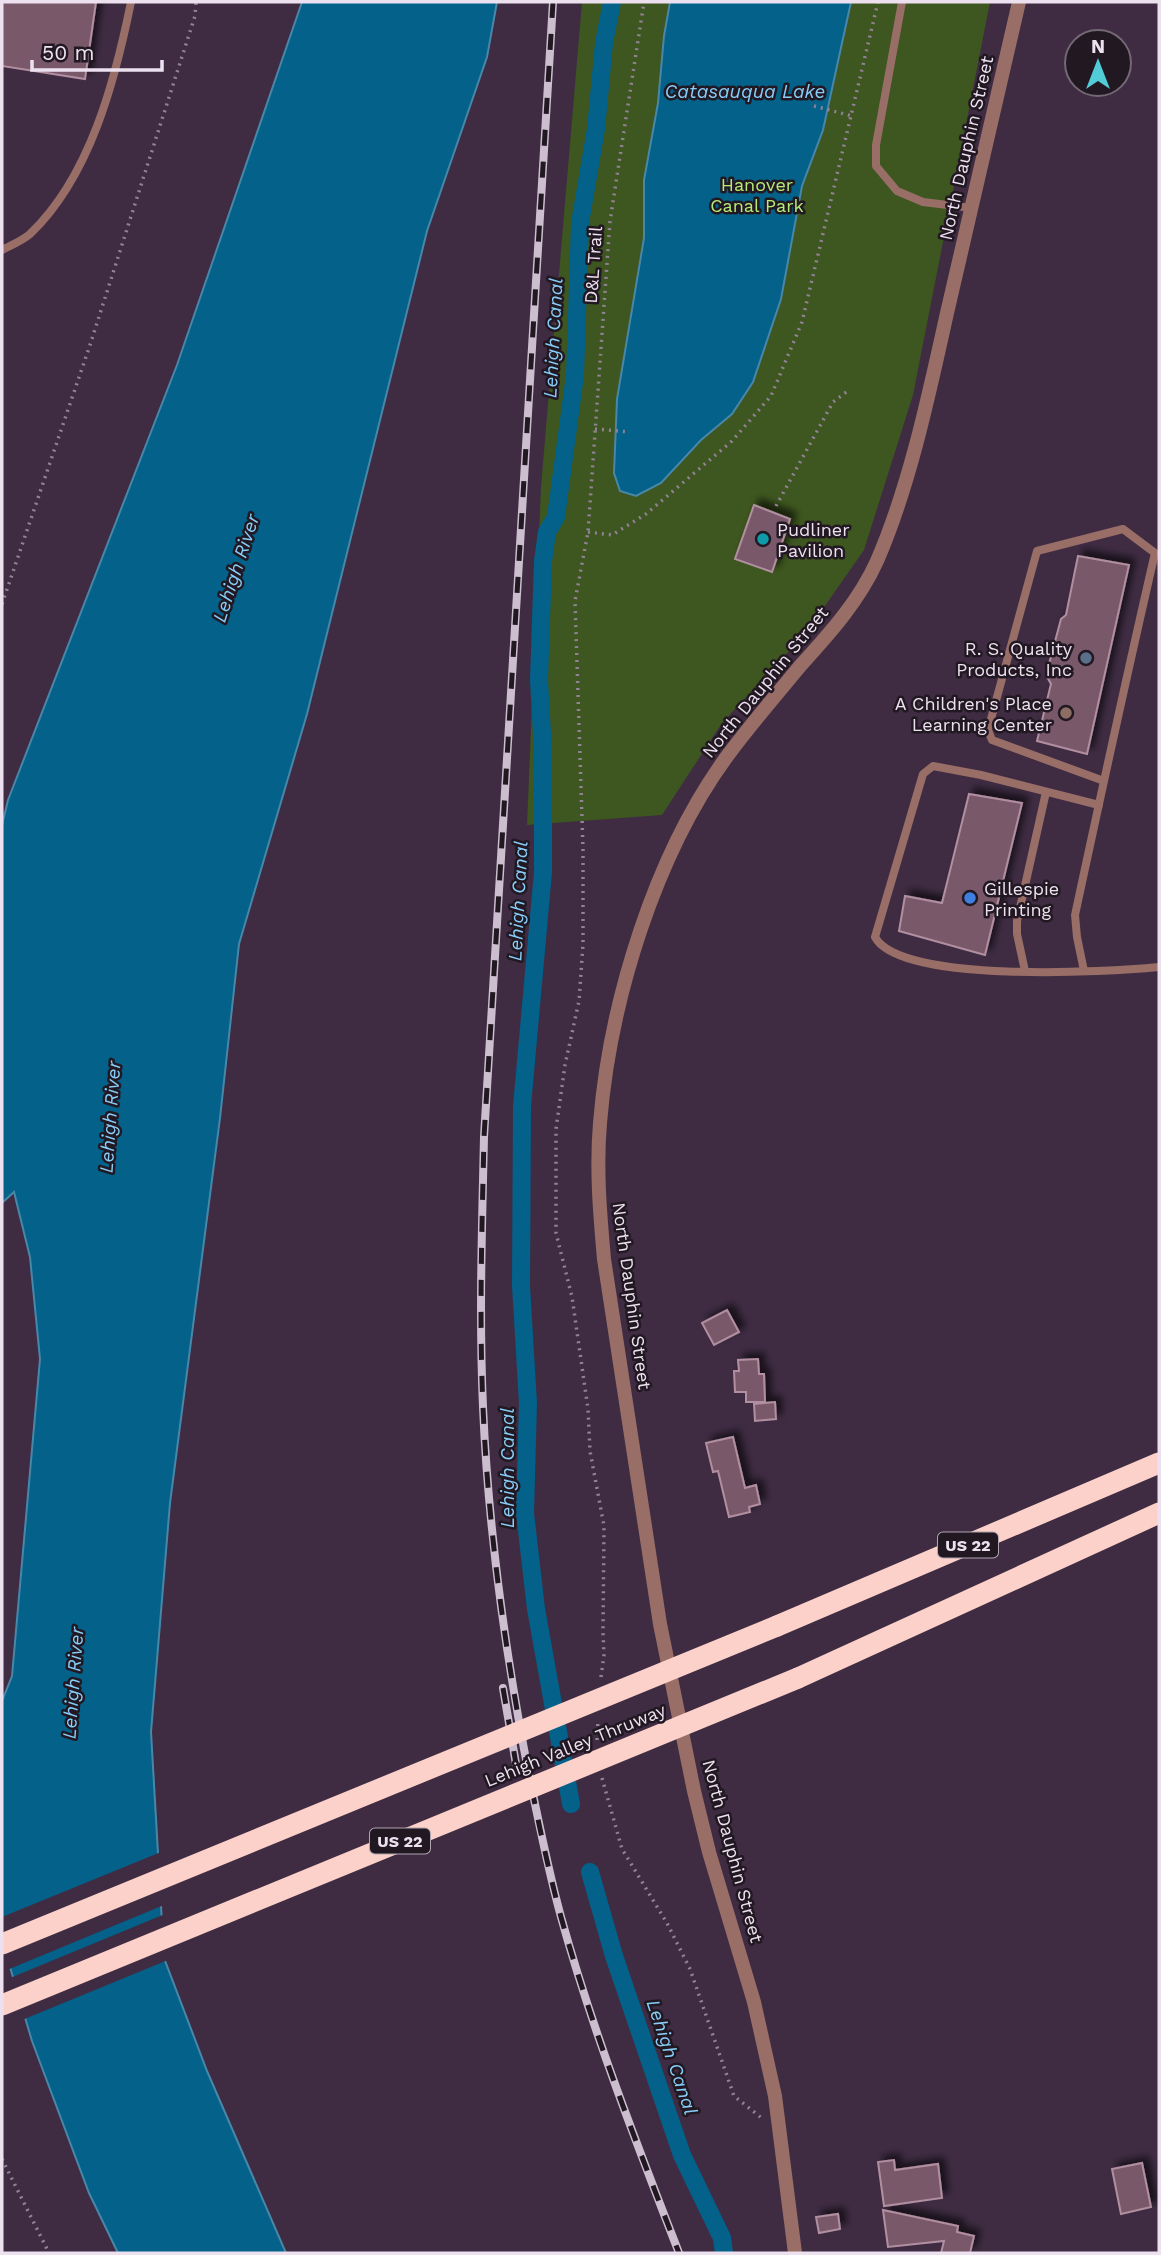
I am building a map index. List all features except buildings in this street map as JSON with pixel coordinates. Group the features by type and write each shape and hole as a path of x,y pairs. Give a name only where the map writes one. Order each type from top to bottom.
{"highway":[{"name":"Lehigh Valley Thruway","path":"2,1944 777,1626 1159,1463"},
{"name":"Lehigh Valley Thruway","path":"2,2005 798,1678 1159,1513"}],"street":[{"name":"North Dauphin Street","path":"795,2253 773,2085 754,2002 697,1803 660,1623 604,1259 598,1182 600,1126 608,1059 624,987 650,906 670,856 699,800 727,757 841,619 859,593 875,565 891,526 928,398 1019,2"}],"lane":[{"path":"2,250 29,236 56,202 84,158 109,92 131,2"},
{"path":"902,2 876,145 876,166 897,191 923,202 972,208"},
{"path":"1084,971 1075,915 1155,553 1123,529 1037,551 988,730 992,740 1104,781"},
{"path":"1099,805 981,775 933,766 923,774 875,937 880,945 893,953 948,968 1084,971 1159,967"},
{"path":"1025,971 1017,934 1017,920 1046,792"}],"path":[{"path":"2,604 90,345 195,16 196,2"},
{"name":"D&L Trail","path":"644,2 610,221 588,532 612,535 646,514 732,442 771,396 802,323 852,116"},
{"path":"814,106 852,116 878,2"},
{"path":"776,506 833,401 849,390"},
{"path":"595,429 630,432"},
{"path":"2,2159 49,2253"}],"green space":[{"name":"Hanover Canal Park","path":"582,2 990,2 913,395 864,550 806,633 722,723 662,815 527,825 541,487"}],"water":[{"name":"Lehigh River","path":"302,2 497,2 487,57 427,231 307,714 239,944 220,1118 170,1503 151,1732 164,1958 207,2071 286,2253 118,2253 89,2193 32,2041 2,1940 2,1701 12,1676 40,1359 30,1257 14,1192 2,1203 2,825 8,800 177,365"},
{"name":"Catasauqua Lake","path":"670,2 851,2 823,130 802,186 781,299 753,382 732,414 701,440 661,483 636,496 620,491 614,473 617,399 644,238 644,180 658,103"}],"pier":[{"path":"161,1852 164,1905 7,1970 2,1952 2,1917"},
{"path":"165,1914 168,1960 22,2020 10,1978"}],"waterway":[{"name":"Lehigh Canal","path":"571,1804 536,1609 525,1513 528,1403 521,1286 522,1106 543,872 543,752 539,680 543,561 547,532 556,517 575,375 580,223 596,129 604,43 612,2"},
{"name":"Lehigh Canal","path":"590,1872 614,1956 682,2155 722,2238 724,2253"}],"railway":[{"path":"553,2 484,1137 481,1306 485,1450 509,1664 550,1875 573,1960 601,2045 679,2253"},
{"path":"503,1688 516,1764"}],"place":[{"name":"Pudliner Pavilion","path":"763,539"},
{"name":"R. S. Quality Products, Inc","path":"1086,658"},
{"name":"A Children's Place Learning Center","path":"1066,713"},
{"name":"Gillespie Printing","path":"970,898"}]}
